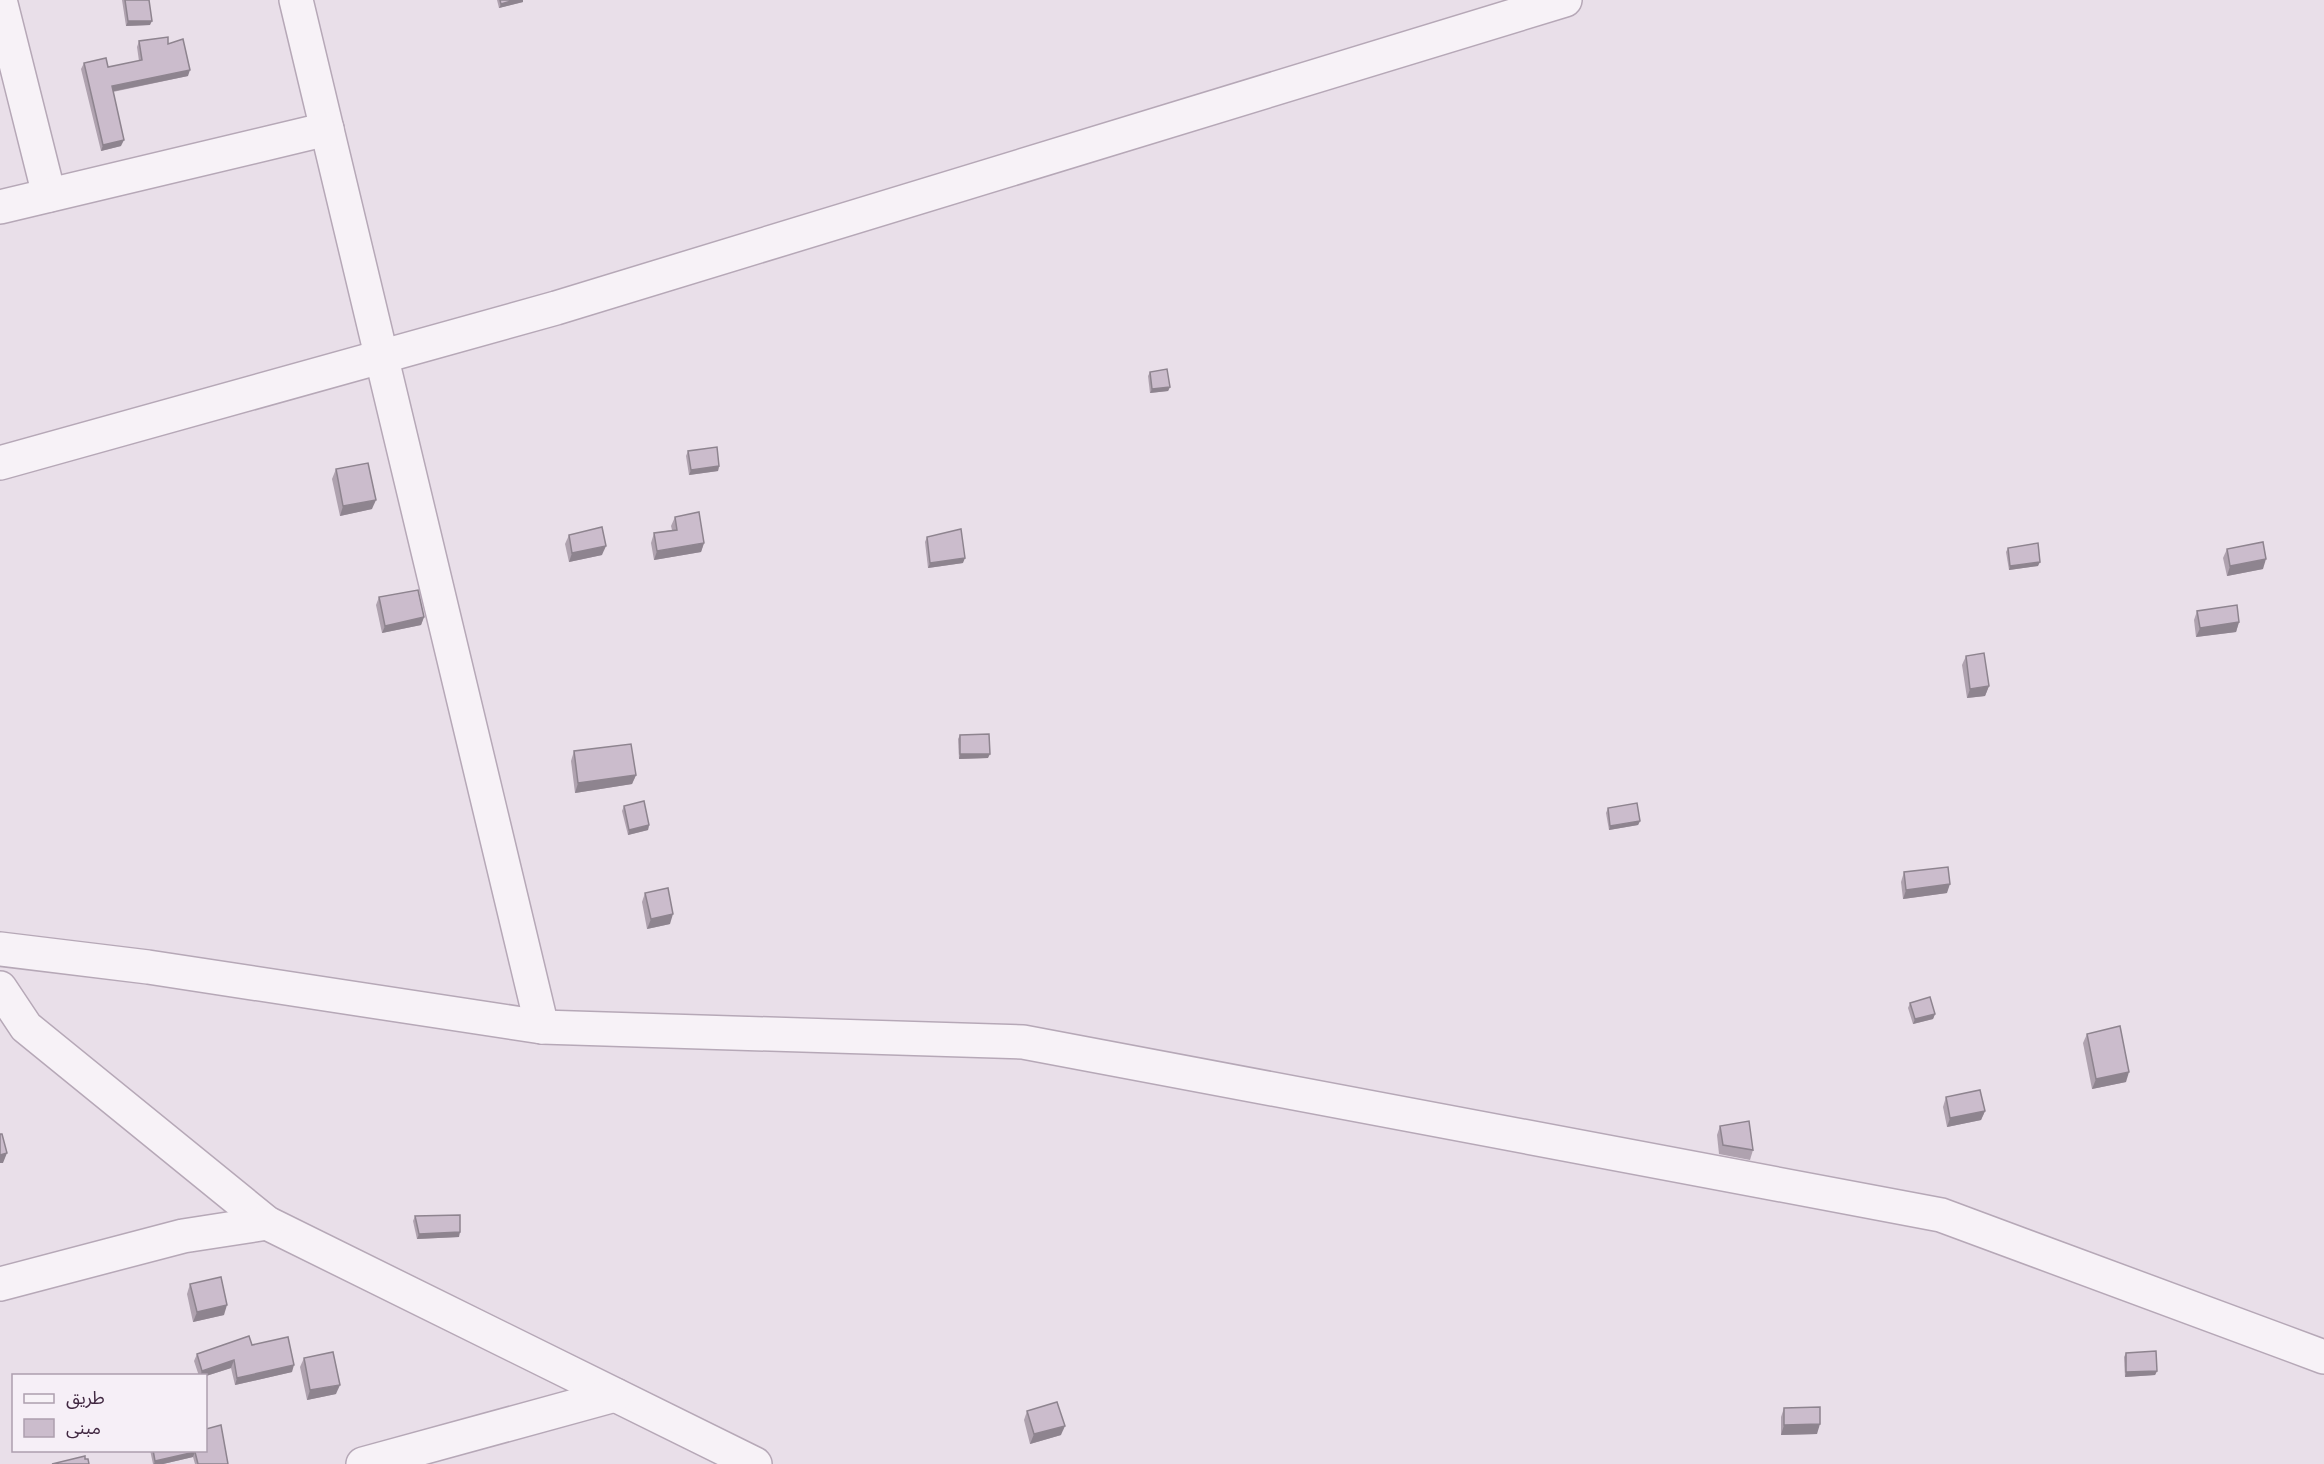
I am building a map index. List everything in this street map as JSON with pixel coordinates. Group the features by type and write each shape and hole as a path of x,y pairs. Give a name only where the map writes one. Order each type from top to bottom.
{"street":[{"path":"0,0 49,195"},
{"path":"296,0 542,1027"},
{"path":"0,463 568,304 1565,0"},
{"path":"0,207 327,129"},
{"path":"0,949 159,969 542,1027 1023,1042 1941,1215 2324,1357"},
{"path":"0,988 26,1027 267,1223 755,1464"},
{"path":"0,1284 183,1236 267,1223"},
{"path":"363,1464 615,1395"}],"building":[{"path":"125,0 149,0 152,21 128,21"},
{"path":"500,0 514,0 501,4"},
{"path":"168,37 168,44 183,39 190,70 112,86 124,140 103,145 84,63 106,58 108,67 142,60 139,41"},
{"path":"1167,369 1170,387 1152,389 1150,372"},
{"path":"717,447 719,466 691,470 688,451"},
{"path":"368,463 376,500 343,506 336,469"},
{"path":"699,512 704,543 657,551 654,533 677,530 675,517"},
{"path":"602,527 606,546 572,553 569,535"},
{"path":"961,529 965,558 930,563 927,537"},
{"path":"2263,542 2266,559 2230,566 2227,549"},
{"path":"2038,543 2040,562 2010,566 2008,548"},
{"path":"418,590 424,617 385,626 379,597"},
{"path":"2237,605 2239,622 2200,628 2197,611"},
{"path":"1984,653 1989,686 1970,689 1966,656"},
{"path":"989,734 990,754 960,754 960,735"},
{"path":"631,744 636,775 578,783 574,751"},
{"path":"644,801 649,825 629,830 624,806"},
{"path":"1637,803 1640,821 1610,826 1608,808"},
{"path":"1948,867 1950,884 1906,890 1904,872"},
{"path":"668,888 673,914 651,919 645,893"},
{"path":"1930,997 1935,1014 1915,1019 1910,1003"},
{"path":"2120,1026 2129,1072 2096,1079 2087,1034"},
{"path":"1980,1090 1985,1111 1950,1118 1946,1097"},
{"path":"1749,1121 1753,1150 1723,1145 1720,1126"},
{"path":"0,1134 2,1134 7,1153 0,1155"},
{"path":"460,1215 460,1232 419,1234 415,1216"},
{"path":"221,1277 227,1305 197,1312 190,1284"},
{"path":"249,1336 252,1345 288,1337 294,1365 237,1378 234,1360 202,1371 197,1354"},
{"path":"2156,1351 2157,1371 2126,1372 2126,1353"},
{"path":"333,1352 340,1385 310,1390 304,1358"},
{"path":"1057,1402 1065,1426 1034,1434 1027,1411"},
{"path":"1820,1407 1820,1424 1784,1425 1784,1408"},
{"path":"221,1425 228,1464 198,1464 195,1452 207,1452 207,1429"},
{"path":"153,1452 195,1452 155,1461"},
{"path":"85,1456 89,1464 52,1464"}]}
